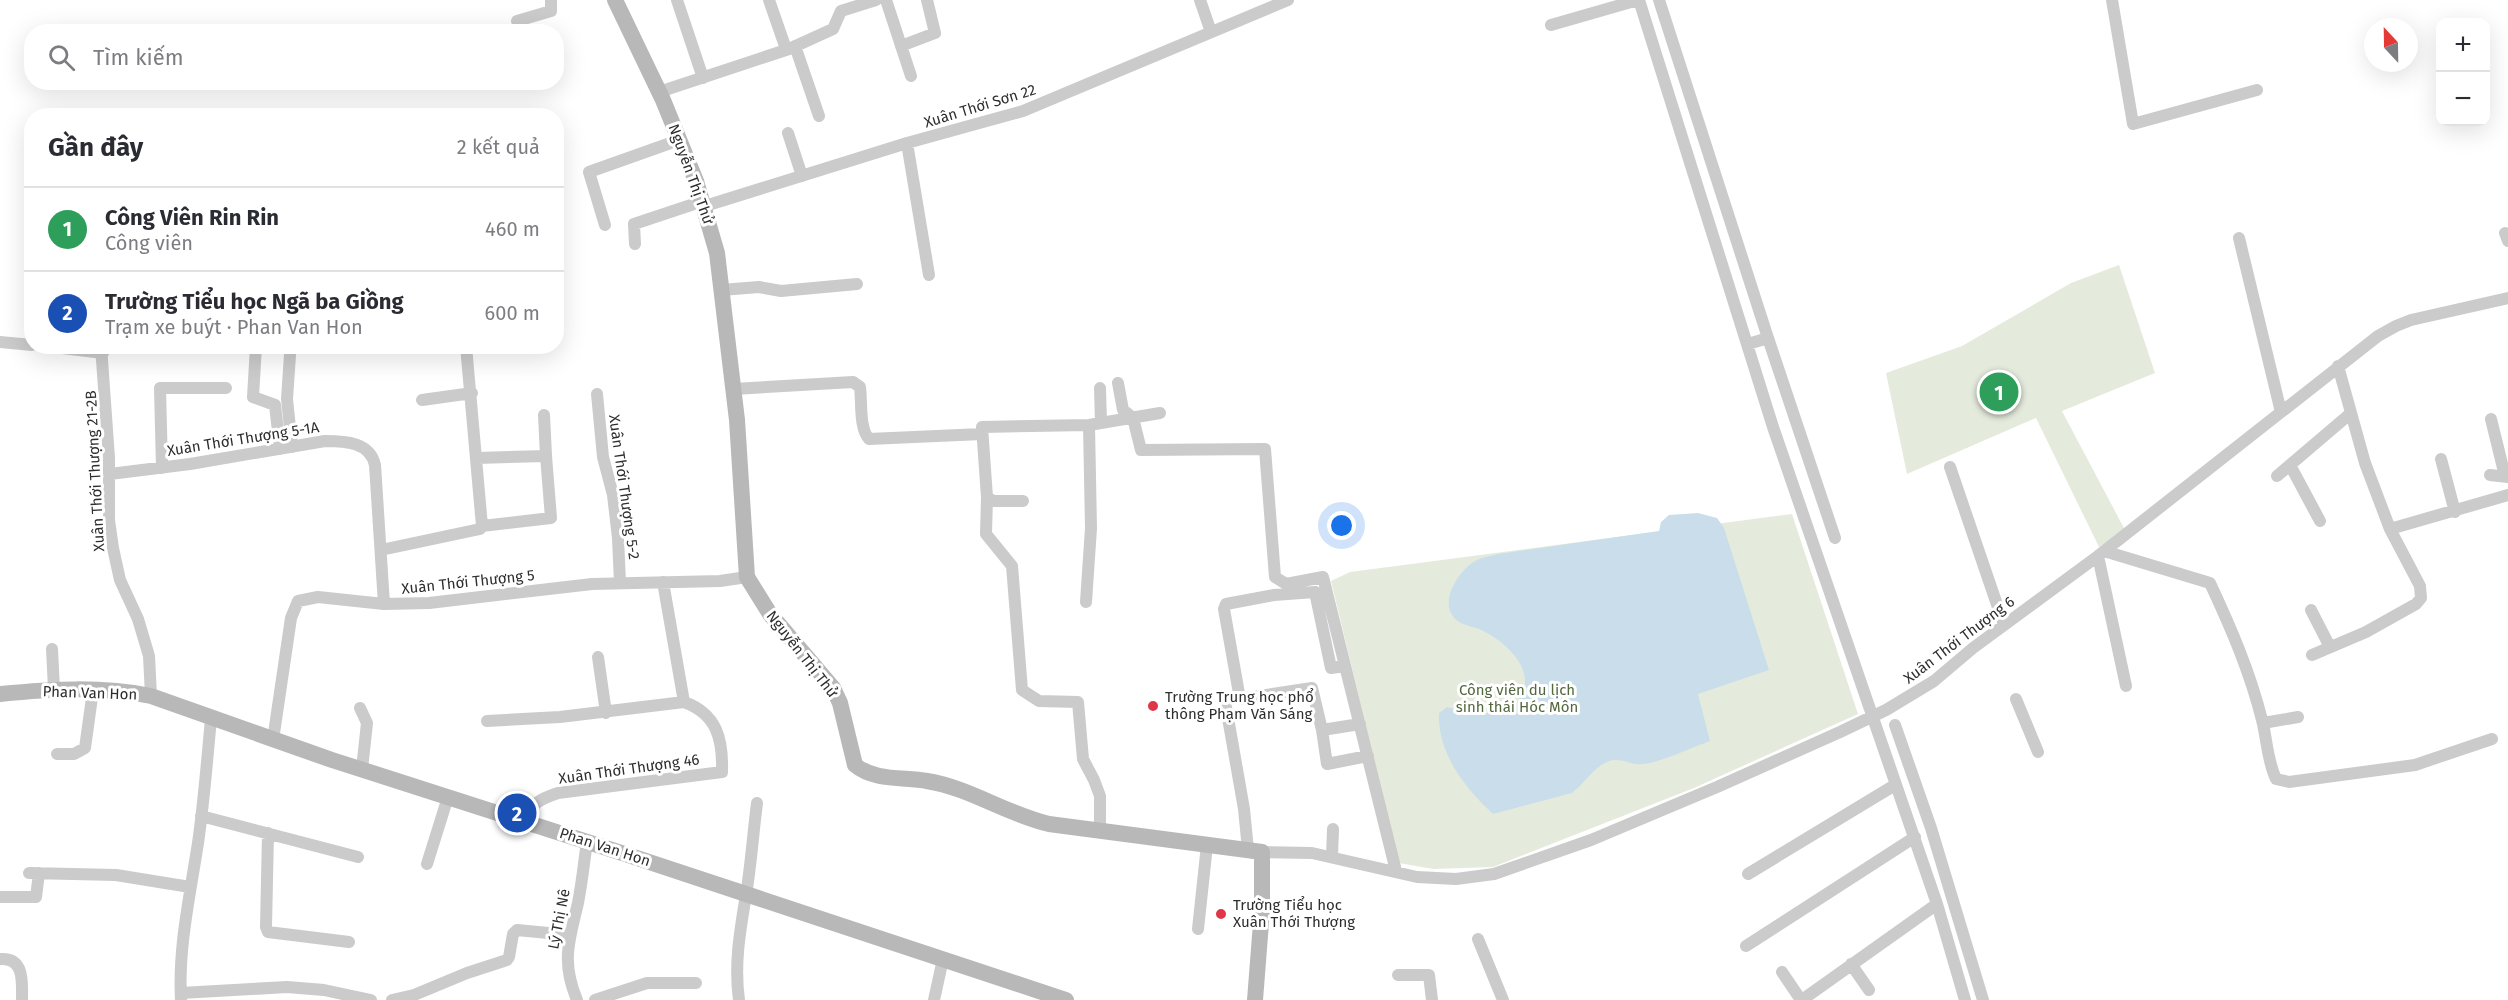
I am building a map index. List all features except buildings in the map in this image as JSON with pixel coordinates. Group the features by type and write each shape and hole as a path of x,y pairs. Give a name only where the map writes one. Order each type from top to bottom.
{"street":[{"path":"517,21 551,11 551,0"},
{"name":"Nguyễn Thị Thử","path":"615,0 679,140 704,204 717,253 734,389 747,577 770,614 833,688 840,703 853,761 858,767 876,775 950,786 1033,820 1255,851"},
{"path":"677,0 703,78"},
{"path":"770,0 819,116"},
{"path":"659,92 791,48 833,29 841,11 876,0"},
{"path":"886,0 910,76"},
{"path":"901,46 935,33 927,0"},
{"path":"1200,0 1211,32"},
{"name":"Xuân Thới Sơn 22","path":"635,244 634,224 1023,111 1288,0"},
{"path":"1551,26 1638,0 1773,427 1895,785 1915,837 1965,1000"},
{"path":"1659,0 1767,338 1834,538"},
{"path":"2112,0 2133,124 2257,90"},
{"path":"788,133 802,176"},
{"path":"605,225 589,172 679,140"},
{"path":"908,143 929,274"},
{"path":"2239,238 2282,412"},
{"path":"721,290 759,287 781,291 857,284"},
{"name":"Xuân Thới Thượng 6","path":"1255,851 1312,853 1417,877 1456,879 1494,874 1591,840 1717,788 1872,716 1934,681 2004,625 2101,554 2362,347 2396,326 2508,298"},
{"path":"1748,344 1767,338"},
{"path":"0,342 24,344"},
{"name":"Xuân Thới Thượng 21-2B","path":"102,354 110,474 109,520 120,580 138,619 149,656 151,696"},
{"path":"256,354 253,397 275,405 286,448"},
{"path":"467,354 482,526"},
{"path":"286,448 290,355"},
{"path":"2312,654 2366,632 2416,604 2421,598 2420,586 2390,529 2366,463 2338,366"},
{"path":"734,389 853,382 860,387 864,427 869,439 982,435"},
{"path":"1118,383 1123,410 1133,418 1141,450 1265,449 1275,577 1286,584 1323,577 1396,871"},
{"path":"162,468 160,388 226,388"},
{"path":"1086,602 1095,424 1100,388"},
{"path":"422,400 472,393"},
{"name":"Xuân Thới Thượng 5-2","path":"597,394 603,457 614,506 620,584"},
{"path":"1100,831 1100,796 1083,759 1078,702 1039,701 1022,690 1012,566 986,534 987,497 982,427 1095,424 1160,413"},
{"path":"2277,476 2351,413"},
{"path":"381,550 480,529 482,526 551,518 544,415"},
{"path":"2490,475 2507,476 2491,419"},
{"name":"Xuân Thới Thượng 5-1A","path":"110,474 162,468 325,441 343,441 359,445 373,457 384,604"},
{"path":"476,458 546,456"},
{"path":"2441,459 2455,512"},
{"path":"2290,465 2320,521"},
{"path":"1950,467 2004,625"},
{"path":"2390,529 2508,495"},
{"path":"987,497 993,501 1023,501"},
{"path":"2126,686 2101,554 2210,584 2244,661 2263,723 2271,770 2276,779 2289,782 2415,765 2492,739"},
{"name":"Xuân Thới Thượng 5","path":"273,740 291,618 298,601 318,597 384,604 429,603 592,584 720,581 747,577"},
{"path":"487,721 606,713 684,702 663,582"},
{"path":"1345,666 1331,668 1316,592 1274,595 1226,604 1224,609 1240,699 1312,688 1327,764 1368,756"},
{"path":"2311,610 2330,647"},
{"path":"52,649 54,689"},
{"path":"598,657 606,713"},
{"name":"Phan Van Hon","path":"0,694 54,689 123,691 151,696 273,740 1066,1000"},
{"path":"57,754 74,754 85,748 93,690"},
{"path":"2016,699 2038,752"},
{"path":"1225,701 1244,809 1255,851 1262,910 1255,1000"},
{"name":"Xuân Thới Thượng 46","path":"525,822 529,809 539,799 558,793 722,772 722,748 717,731 700,708 684,702"},
{"path":"360,708 367,723 362,769"},
{"path":"2263,723 2298,717"},
{"path":"211,719 201,816 190,887 181,997 278,987 362,999"},
{"path":"1322,730 1360,724"},
{"path":"1895,725 1931,828 1983,1000"},
{"path":"1748,874 1895,785"},
{"path":"427,864 448,797"},
{"path":"739,1000 735,978 737,948 757,803"},
{"path":"201,816 358,857"},
{"path":"1332,857 1333,829"},
{"path":"268,833 266,927 268,932 349,942"},
{"path":"1746,946 1915,837"},
{"name":"Lý Thị Nê","path":"577,1000 571,986 566,962 587,842"},
{"path":"1198,929 1207,844"},
{"path":"0,897 36,897 34,873 116,875 190,887"},
{"path":"1782,972 1801,1000 1937,904"},
{"path":"392,1000 414,995 467,972 507,960 513,934 517,930 569,935"},
{"path":"1478,939 1503,1000"},
{"path":"0,959 14,962 20,970 22,1000"},
{"path":"934,1000 943,959"},
{"path":"1851,964 1869,990"},
{"path":"1398,975 1429,975 1432,1000"},
{"path":"595,1000 647,983 696,983"}],"green space":[{"path":"2119,265 2155,373 2062,411 2125,530 2099,547 2036,418 1907,474 1886,373 1962,346 2071,283"},
{"name":"Công viên du lịch sinh thái Hóc Môn","path":"1792,514 1858,714 1694,788 1493,867 1433,869 1399,863 1331,581 1350,572"}],"water":[{"path":"1698,513 1717,518 1724,528 1769,670 1698,694 1710,741 1650,763 1638,764 1612,760 1597,768 1572,793 1493,814 1472,793 1448,756 1440,728 1439,713 1447,707 1479,713 1502,710 1520,697 1525,684 1525,675 1517,659 1497,639 1459,622 1452,615 1449,598 1456,580 1475,561 1498,554 1659,531 1661,522 1669,515"}],"place":[{"name":"Công Viên Rin Rin","path":"1999,392"},
{"name":"Trường Trung học phổ thông Phạm Văn Sáng","path":"1153,706"},
{"name":"Trường Tiểu học Ngã ba Giồng","path":"517,813"},
{"name":"Trường Tiểu học Xuân Thới Thượng","path":"1221,914"}]}
